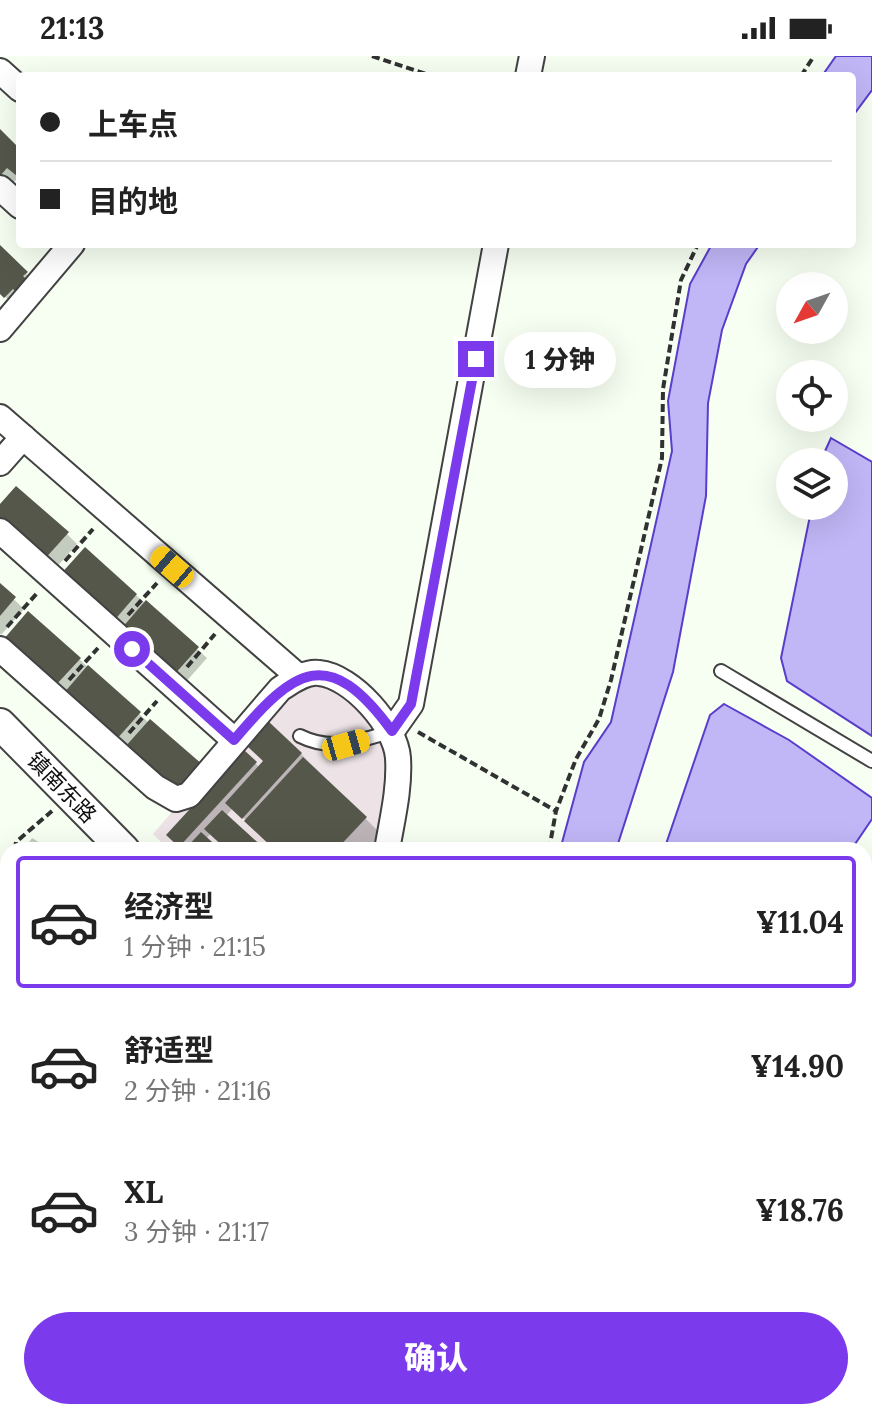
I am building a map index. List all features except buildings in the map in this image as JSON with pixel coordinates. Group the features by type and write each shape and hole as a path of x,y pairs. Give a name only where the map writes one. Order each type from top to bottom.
{"street":[{"path":"0,71 16,85"},
{"path":"0,188 16,202"},
{"path":"3,317 65,248"},
{"path":"392,731 411,704 495,248"},
{"path":"0,417 299,677"},
{"path":"0,463 23,437"},
{"path":"0,531 234,740"},
{"path":"0,649 155,787 176,799 189,795 280,689 299,677 318,672 339,680 376,710 392,731 398,755 398,785 388,842"},
{"name":"镇南东路","path":"0,724 116,842"}],"lane":[{"path":"721,671 872,761"},
{"path":"300,736 316,744 346,745 392,731"}],"path":[{"path":"372,56 420,72"},
{"path":"550,842 556,811 576,759 599,719 611,680 662,458 663,389 681,280 696,248"},
{"path":"392,731 424,733 556,811"},
{"path":"16,842 39,826 57,806"}],"shaded area":[{"path":"836,56 872,56 872,90 856,112 856,72 825,72"},
{"path":"710,248 757,248 746,264 722,330 708,403 706,496 673,672 619,842 562,842 584,762 611,722 672,451 668,401 690,284"},
{"path":"831,438 872,462 872,736 787,681 781,658 809,520 848,520 848,448 826,448"},
{"path":"318,672 392,731 387,842 161,842 153,834 251,720"},
{"path":"724,704 789,740 872,798 872,819 856,842 667,842 710,715"}],"route":[{"path":"132,649 234,740 280,689 299,677 318,672 339,680 376,710 392,731 404,719 411,704 476,359"}]}
